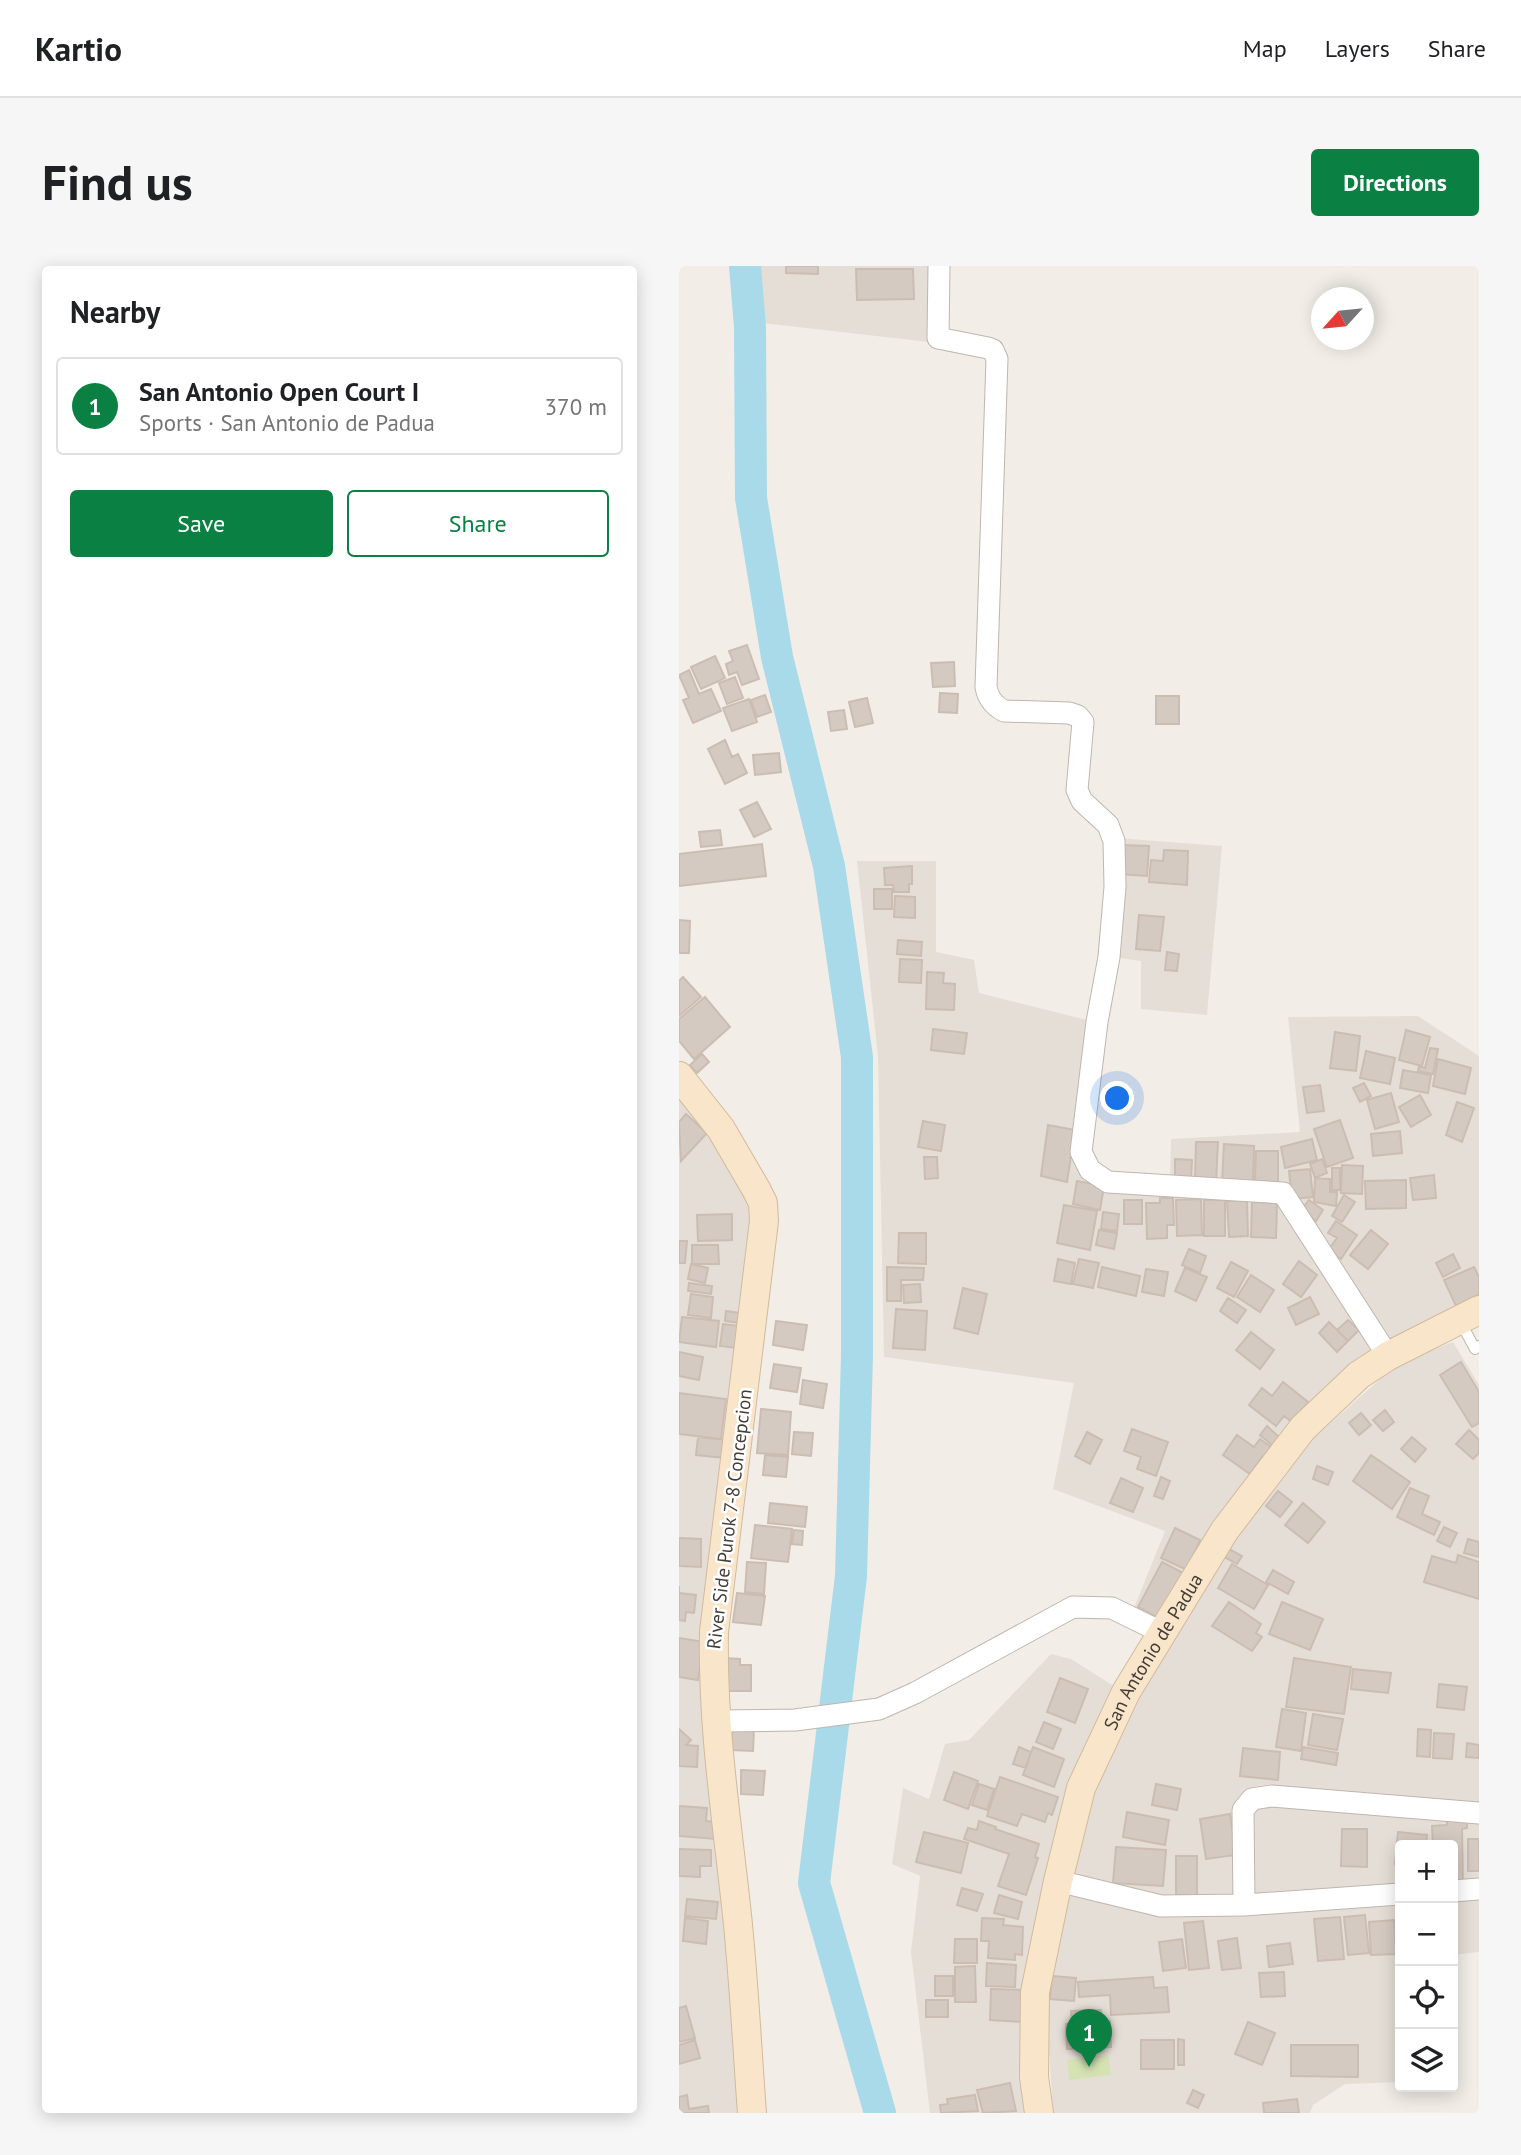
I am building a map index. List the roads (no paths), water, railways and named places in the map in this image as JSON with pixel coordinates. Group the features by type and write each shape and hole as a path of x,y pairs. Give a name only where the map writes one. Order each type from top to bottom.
{"street":[{"path":"939,266 938,338 988,348 993,350 997,359 986,687 988,695 996,707 1004,711 1069,713 1078,716 1083,722 1077,790 1082,801 1108,825 1114,841 1115,887 1109,957 1097,1022 1081,1152 1090,1170 1108,1182 1283,1193 1388,1356"},
{"name":"River Side Purok 7-8 Concepcion","path":"679,1076 720,1129 763,1203 764,1221 714,1632 715,1721 738,1928 752,2113"},
{"name":"San Antonio de Padua","path":"1039,2113 1034,2077 1035,1992 1081,1788 1126,1692 1225,1530 1303,1429 1359,1375 1388,1356 1469,1315"},
{"path":"715,1721 795,1720 879,1709 915,1693 1073,1606 1112,1608 1163,1633"},
{"path":"1244,1905 1243,1810 1252,1799 1272,1796 1479,1813"},
{"path":"1058,1881 1161,1906 1244,1905 1395,1894"},
{"path":"1458,1891 1479,1889"}],"lane":[{"path":"1469,1315 1475,1349 1479,1346"}],"waterway":[{"path":"745,266 750,327 751,498 777,657 829,866 857,1057 857,1355 851,1576 814,1883 880,2113"}],"place":[{"name":"San Antonio Open Court I","path":"1089,2067"}]}
